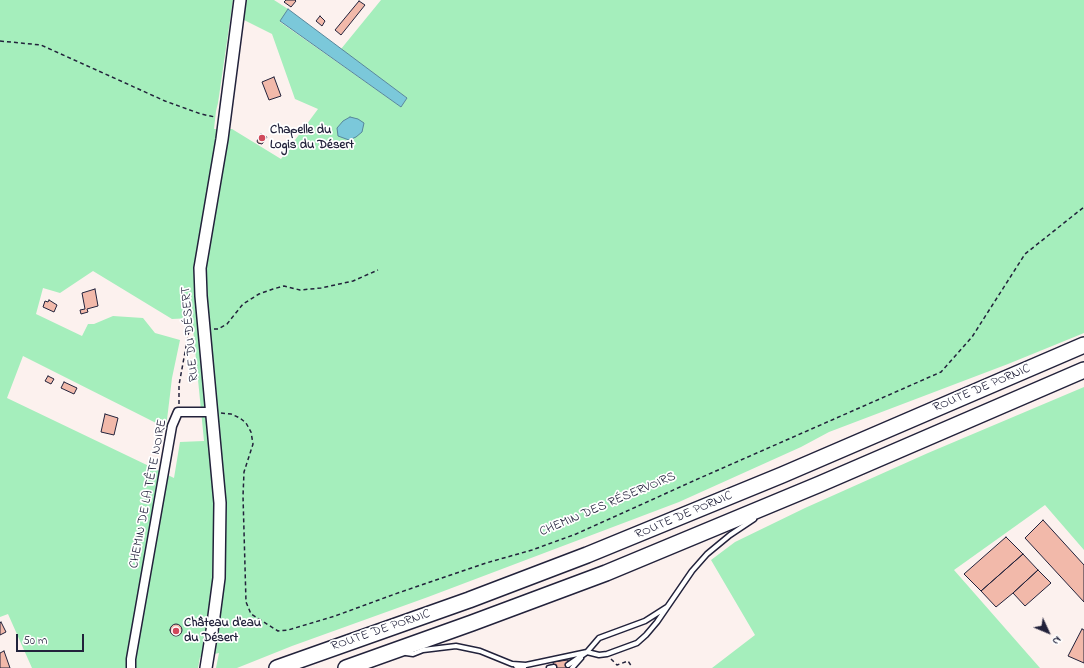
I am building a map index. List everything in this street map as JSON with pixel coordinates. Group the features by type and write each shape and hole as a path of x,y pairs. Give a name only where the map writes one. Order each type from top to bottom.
{"highway":[{"name":"ROUTE DE PORNIC","path":"277,668 469,600 594,552 782,475 1084,345"},
{"name":"ROUTE DE PORNIC","path":"346,668 606,573 815,488 1084,370"}],"street":[{"name":"RUE DU DÉSERT","path":"206,668 219,578 220,503 204,330 200,268 225,119 240,0"},
{"path":"178,412 211,412"},
{"name":"CHEMIN DE LA TÊTE NOIRE","path":"130,668 166,457 172,426 178,412"}],"lane":[{"path":"512,664 526,665 587,652 599,655 607,654 637,643 650,631 692,571 707,554 751,520 758,518"},
{"path":"576,668 599,638 645,621 669,605"},
{"path":"393,651 413,654 423,650 456,646 480,651 524,668"},
{"path":"570,667 587,652"}],"path":[{"path":"0,41 41,45 165,101 201,114 225,119"},
{"name":"CHEMIN DES RÉSERVOIRS","path":"211,412 231,414 240,418 246,423 251,432 253,444 244,472 243,496 246,602 251,614 278,631 288,630 335,616 486,563 532,550 576,534 941,372 972,337 1025,254 1084,207"},
{"path":"204,330 218,329 227,324 244,304 259,294 273,289 284,286 300,290 321,288 353,281 378,270"},
{"name":"CHEMIN DE LA TÊTE NOIRE","path":"178,412 179,386 190,325"},
{"path":"607,654 617,664 628,661 632,667"}],"green space":[{"path":"0,0 233,0 214,129 232,129 281,159 318,109 295,99 272,34 242,19 245,0 274,0 288,9 280,22 401,107 407,98 341,49 381,0 1084,0 1084,333 1008,364 829,432 801,447 679,502 428,597 292,646 237,668 216,668 219,653 200,657 198,668 32,668 8,614 0,617","holes":["93,271 172,319 192,318 204,441 180,442 174,478 7,398 23,356 166,428 172,378 180,340 155,333 143,318 113,316 94,324 88,324 82,336 36,314 43,288 60,293"]},
{"path":"1084,387 1084,550 1045,505 954,570 1040,668 712,668 755,635 711,560 735,542 805,508 928,453"}],"water":[{"path":"288,9 407,98 401,107 280,21"},
{"path":"350,117 358,119 364,123 362,132 349,140 338,136 337,128 343,121"}],"building":[{"path":"286,0 296,1 291,7 284,2"},
{"path":"359,1 365,5 341,35 335,30"},
{"path":"320,16 325,21 322,26 316,21"},
{"path":"274,77 281,96 269,100 262,82"},
{"name":"Chapelle du Logis du Désert","path":"261,134 267,137 262,144 258,143 257,141"},
{"path":"95,289 98,306 87,309 88,312 81,314 80,310 85,309 82,293"},
{"path":"49,300 57,305 54,312 43,307 45,301 48,302"},
{"path":"48,376 54,379 51,384 45,381"},
{"path":"64,382 77,388 74,394 61,388"},
{"path":"105,414 118,418 114,435 101,432"},
{"path":"1043,520 1084,565 1084,602 1025,538"},
{"path":"1006,537 1023,554 981,591 964,574"},
{"path":"1023,554 1038,570 996,607 981,591"},
{"path":"1038,570 1051,583 1025,606 1013,593"},
{"path":"1,622 6,632 0,635 0,623"},
{"name":"Château d'eau du Désert","path":"174,624 178,624 182,630 178,636 174,636 170,632 170,628"},
{"path":"1082,629 1084,630 1084,663 1068,656"},
{"path":"4,651 10,668 0,668 0,653"},
{"path":"568,660 568,668 554,668 553,662"}],"place":[{"name":"Chapelle du Logis du Désert","path":"262,138"},
{"name":"Château d'eau du Désert","path":"176,631"}]}
